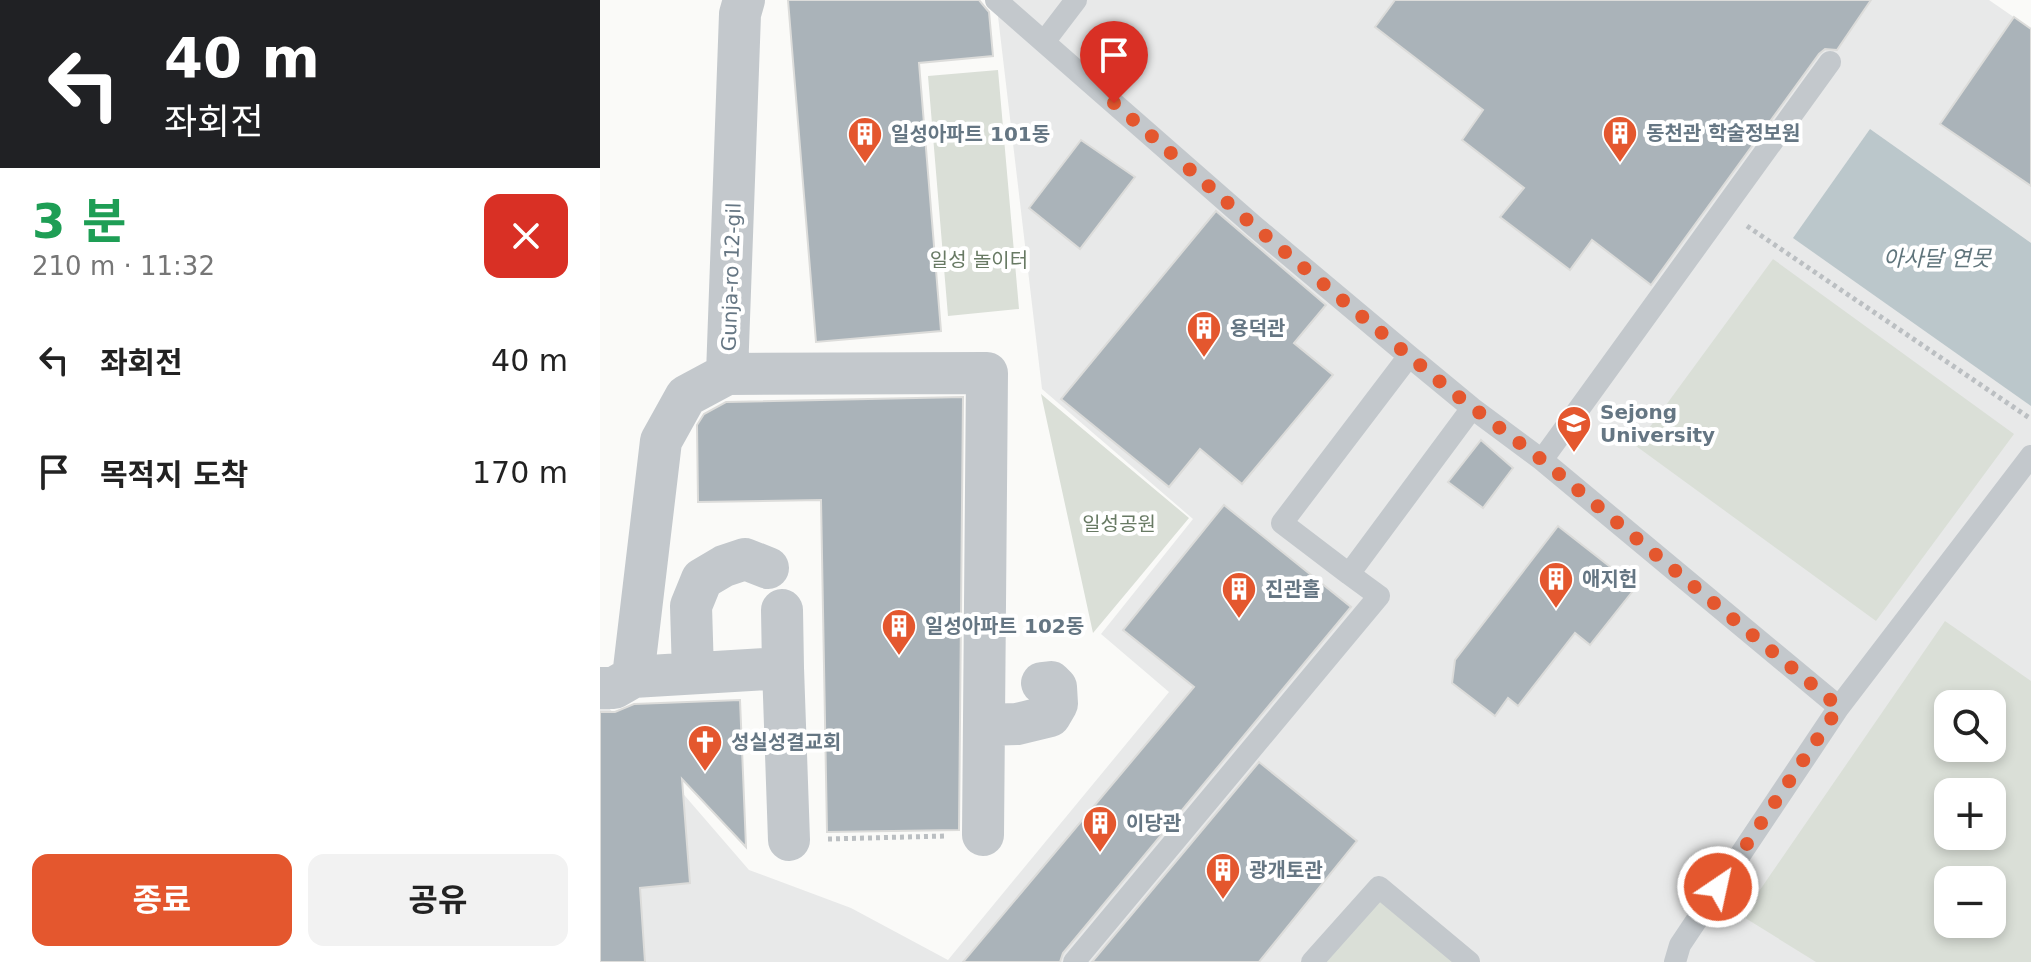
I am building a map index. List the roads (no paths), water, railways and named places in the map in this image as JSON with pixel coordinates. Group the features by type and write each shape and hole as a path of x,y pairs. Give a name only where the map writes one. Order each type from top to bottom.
{"street":[{"name":"Gunja-ro 12-gil","path":"617,683 661,441 686,396 727,374 740,14 744,0"},
{"path":"727,374 987,373 983,835"},
{"path":"693,673 691,606 702,579 724,566 745,559 768,568"},
{"path":"782,610 789,840"},
{"path":"617,683 693,673 783,668"},
{"path":"984,725 1017,724 1050,716 1057,704 1056,687 1051,682 1042,683"}],"lane":[{"path":"996,0 1254,226 1409,356 1542,460 1839,707"},
{"path":"1044,42 1076,0"},
{"path":"1542,460 1830,62"},
{"path":"1074,962 1379,596 1282,523 1409,356"},
{"path":"1349,574 1472,408"},
{"path":"1675,962 1680,945 1839,707 2031,456"},
{"path":"1312,962 1379,887 1469,962"}],"water":[{"name":"아사달 연못","path":"1870,129 2031,243 2031,406 1793,238"}],"place":[{"name":"동천관 학술정보원","path":"1620,164"},
{"name":"일성아파트 101동","path":"865,165"},
{"name":"용덕관","path":"1204,359"},
{"name":"Sejong University","path":"1574,454"},
{"name":"애지헌","path":"1556,610"},
{"name":"진관홀","path":"1239,620"},
{"name":"일성아파트 102동","path":"899,657"},
{"name":"성실성결교회","path":"705,773"},
{"name":"이당관","path":"1100,854"},
{"name":"광개토관","path":"1223,901"}],"park label":[{"name":"일성 놀이터","path":"979,260"},
{"name":"일성공원","path":"1119,524"}]}
